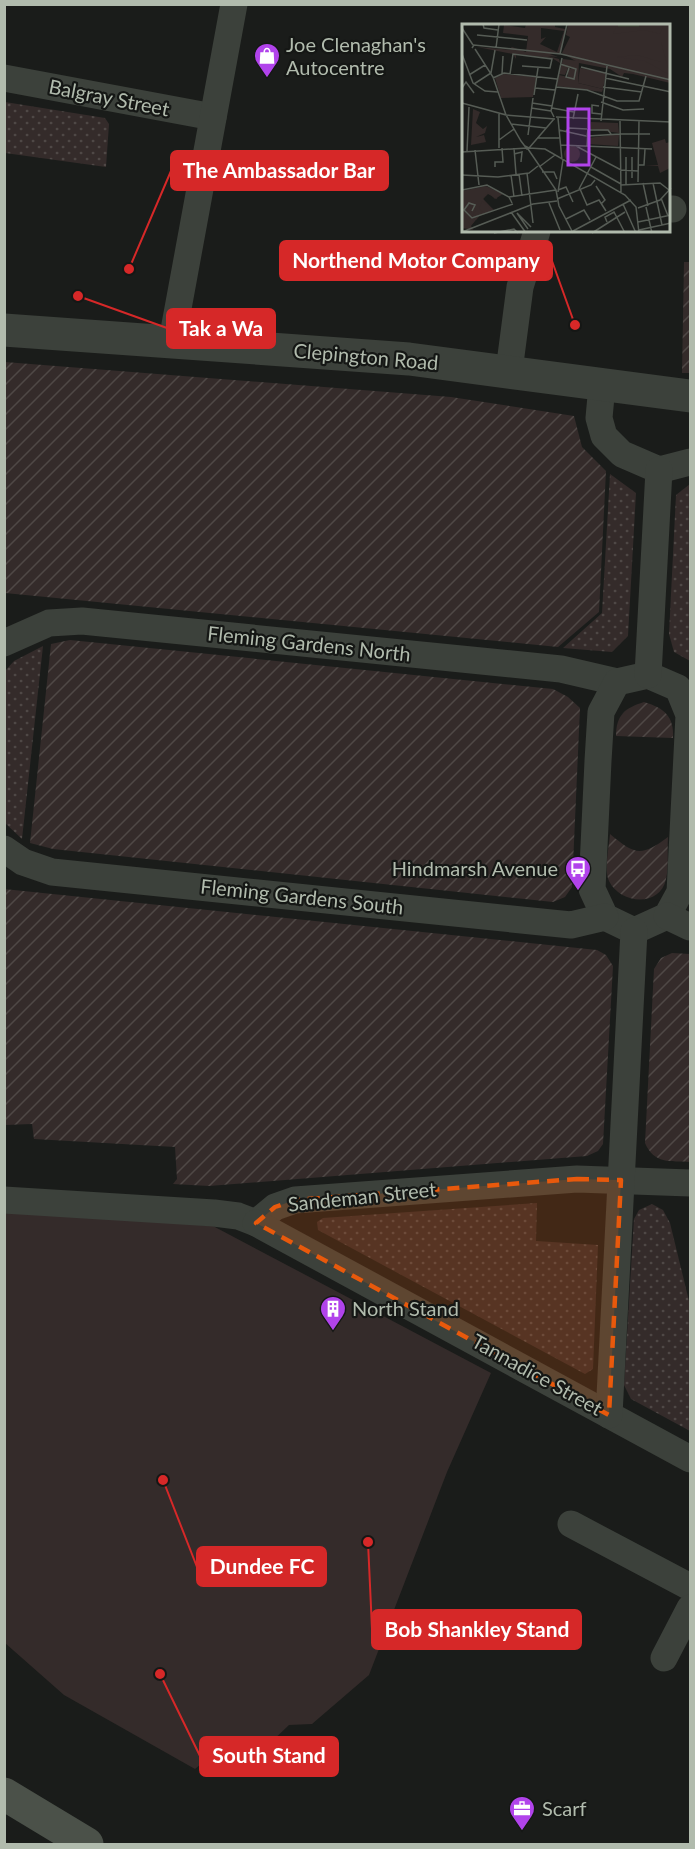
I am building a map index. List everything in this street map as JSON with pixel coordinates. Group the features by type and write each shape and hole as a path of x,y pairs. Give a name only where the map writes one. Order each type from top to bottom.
{"main road":[{"path":"4,1794 87,1845"}],"street":[{"path":"172,341 234,4"},
{"name":"Balgray Street","path":"4,78 213,117"},
{"path":"509,371 520,287 537,232"},
{"name":"Clepington Road","path":"4,330 409,359 690,396"},
{"path":"602,385 599,418 604,436 622,454 659,470 690,462"},
{"path":"648,675 659,470"},
{"name":"Fleming Gardens North","path":"4,643 49,623 82,621 561,669 617,682"},
{"path":"648,675 684,687 689,715 679,921 634,931 605,917 592,889 601,712 617,682 648,675"},
{"name":"Fleming Gardens South","path":"4,849 23,862 52,872 571,925 605,917"},
{"path":"609,1415 634,931"},
{"name":"Sandeman Street","path":"256,1223 275,1207 295,1200 577,1179 690,1183"},
{"path":"4,1200 214,1213 238,1216 256,1223"},
{"name":"Tannadice Street","path":"256,1223 690,1459"},
{"path":"571,1524 690,1587"},
{"path":"664,1658 690,1608"}],"highlighted area":[{"path":"577,1179 621,1180 609,1415 256,1223 275,1207 295,1200"}],"shaded area":[{"path":"5,102 105,118 109,124 106,167 5,153"},
{"path":"684,262 690,262 690,373 682,373"},
{"path":"5,362 451,397 574,416 582,447 606,471 599,612 558,647 5,593"},
{"path":"610,474 636,493 628,636 612,652 563,648 602,613"},
{"path":"690,484 690,661 674,652 669,634 676,495"},
{"path":"70,640 553,689 568,697 580,708 572,887 565,897 553,902 53,849 30,843 51,644"},
{"path":"43,646 22,839 5,823 5,671 14,661"},
{"path":"644,702 657,707 666,714 672,724 673,738 616,736 616,729 623,713"},
{"path":"610,834 626,846 638,851 651,848 668,837 666,879 656,895 639,900 614,889 607,871"},
{"path":"4,889 597,950 606,955 613,966 603,1144 598,1151 587,1156 209,1186 173,1184 177,1179 175,1147 34,1139 32,1124 5,1125"},
{"path":"672,953 690,954 690,1162 658,1158 653,1155 645,1143 654,969 661,958"},
{"path":"537,1203 536,1241 598,1245 593,1369 585,1374 318,1230 317,1222 323,1218"},
{"path":"652,1204 663,1210 670,1223 690,1305 690,1431 631,1399 624,1385 634,1219 639,1210"},
{"path":"5,1209 213,1226 491,1373 447,1472 369,1675 312,1724 289,1725 265,1748 212,1755 195,1769 64,1695 5,1643"}],"place":[{"name":"Joe Clenaghan's Autocentre","path":"267,79"},
{"name":"The Ambassador Bar","path":"129,269"},
{"name":"Tak a Wa","path":"78,296"},
{"name":"Northend Motor Company","path":"575,325"},
{"name":"Hindmarsh Avenue","path":"578,892"},
{"name":"North Stand","path":"333,1332"},
{"name":"Dundee FC","path":"163,1480"},
{"name":"Bob Shankley Stand","path":"368,1542"},
{"name":"South Stand","path":"160,1674"},
{"name":"Scarf","path":"522,1832"}]}
